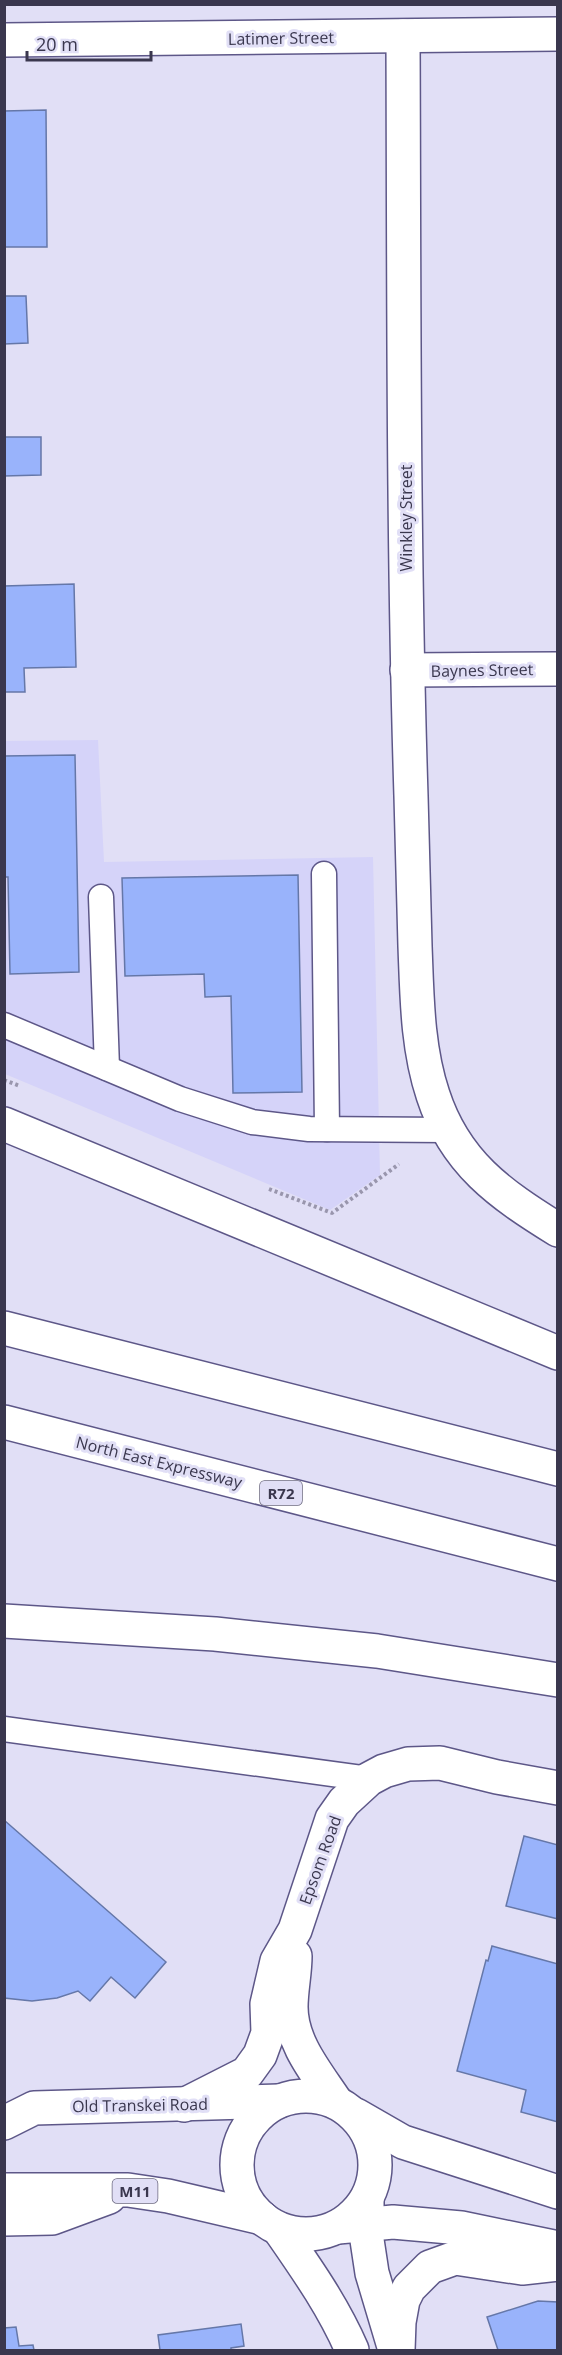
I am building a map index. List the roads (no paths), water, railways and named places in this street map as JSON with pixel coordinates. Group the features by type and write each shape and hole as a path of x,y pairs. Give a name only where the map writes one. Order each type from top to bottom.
{"main road":[{"name":"Latimer Street","path":"4,40 558,34"},
{"name":"Winkley Street","path":"403,36 407,670 417,999 423,1055 433,1095 447,1130 477,1170 500,1192 558,1230"},
{"name":"Baynes Street","path":"407,670 558,669"},
{"path":"4,1125 558,1353"},
{"path":"4,1328 558,1469"},
{"name":"North East Expressway","path":"4,1422 558,1564"},
{"path":"4,1621 215,1634 378,1650 558,1680"},
{"name":"Epsom Road","path":"184,2104 247,2073 260,2055 268,2033 267,2004 277,1961 295,1930 332,1819 344,1802 369,1779 384,1771 408,1764 440,1763 497,1777 558,1788"},
{"name":"Epsom Road","path":"295,1930 295,1966 291,2007 294,2026 302,2049 344,2107"},
{"path":"352,2350 339,2321 316,2282 271,2224 249,2204 240,2185 237,2165 239,2145 248,2127 261,2112 279,2101 298,2096 318,2096 344,2107 403,2142 558,2192"},
{"name":"Old Transkei Road","path":"4,2123 19,2107 279,2101"},
{"path":"344,2107 364,2127 372,2143 375,2162 373,2181 357,2217 397,2350"},
{"name":"M11","path":"4,2190 128,2190 168,2196 271,2224"},
{"path":"4,2219 52,2218 128,2190"},
{"path":"271,2224 298,2234 318,2233 357,2217 461,2228 558,2248"},
{"path":"397,2350 403,2300 410,2288 430,2267 455,2258 522,2268 558,2264"}],"lane":[{"path":"324,874 327,1129"},
{"path":"101,897 106,1068"},
{"path":"4,1025 180,1099 252,1122 309,1129 447,1130"},
{"path":"4,1730 369,1779"}]}
